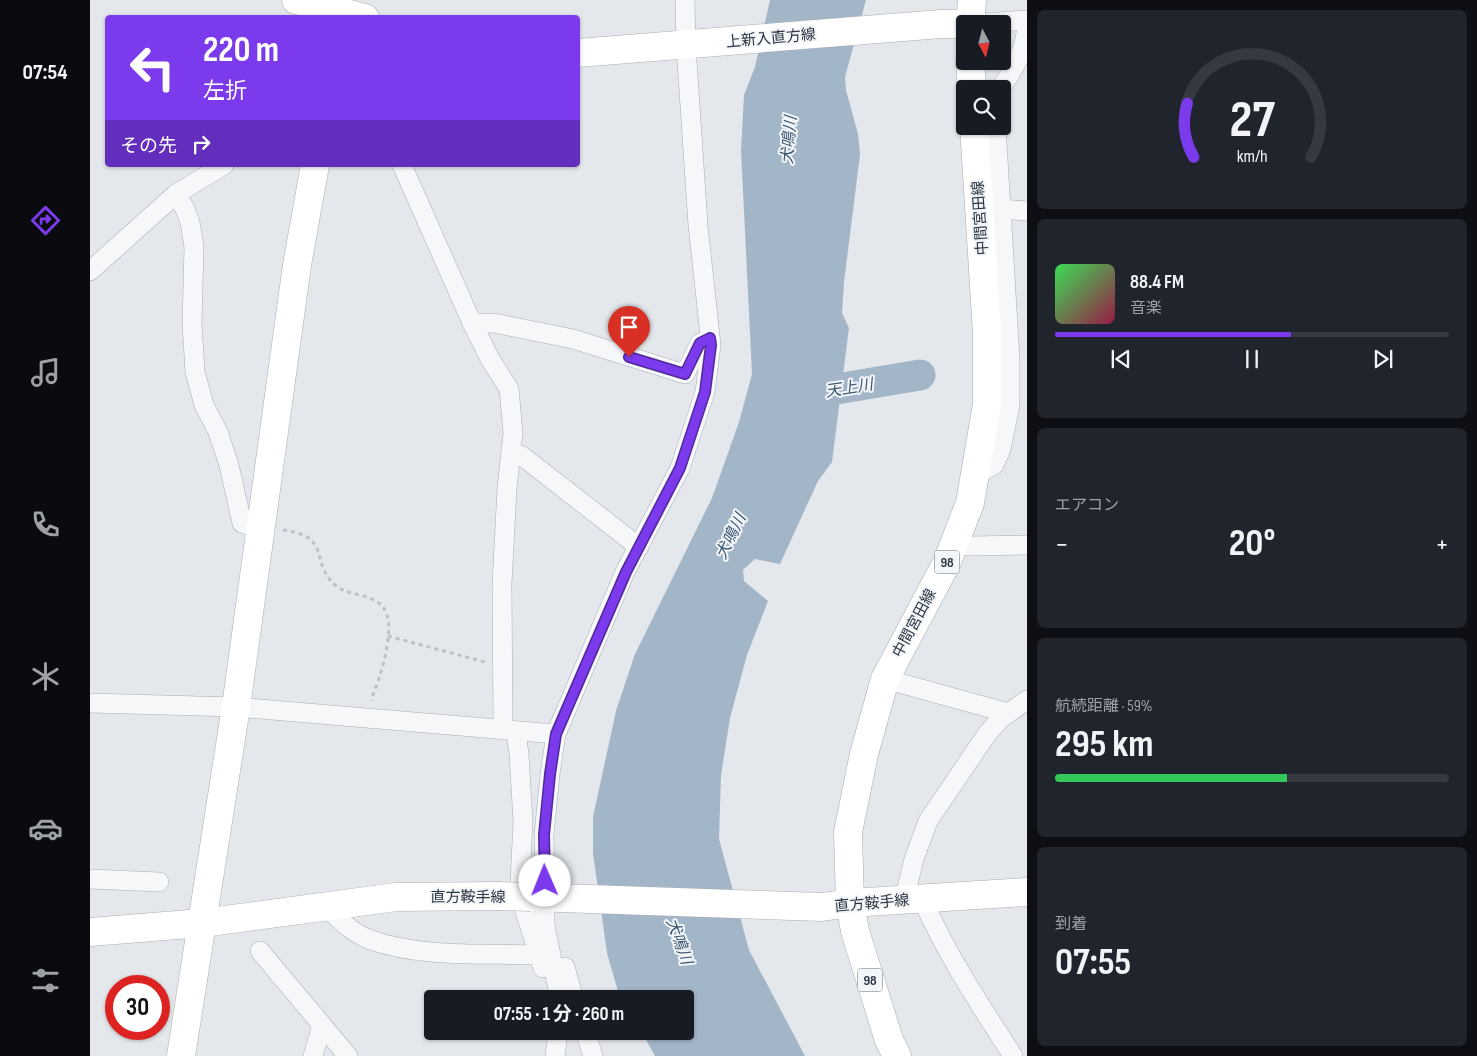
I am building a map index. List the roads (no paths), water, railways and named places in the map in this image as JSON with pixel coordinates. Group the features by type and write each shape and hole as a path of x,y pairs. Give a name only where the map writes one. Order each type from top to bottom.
{"main road":[{"path":"296,0 350,13"},
{"path":"971,15 972,0"},
{"name":"上新入直方線","path":"580,54 953,24"},
{"name":"中間宮田線","path":"896,1056 888,1040 858,940 850,903 848,832 864,754 885,679 954,545 970,502 975,475 987,404 987,334 975,135"},
{"path":"181,1056 236,707 297,265 315,167"},
{"name":"直方鞍手線","path":"90,932 202,923 396,897 545,897 822,908 850,903 1027,892"}],"street":[{"path":"558,990 546,926 544,835 556,734 626,572 680,468 705,392 711,345 698,225 691,45 685,0"},
{"path":"1011,21 1027,20"},
{"path":"1006,80 1025,44 1027,25"},
{"path":"975,475 994,465 1018,411 1010,359 997,135"},
{"path":"90,270 176,194 221,167"},
{"path":"403,167 472,323 490,359 509,389 513,433 507,488 502,584 502,666 509,730 519,754 523,822 520,881 522,902 548,990"},
{"path":"176,194 186,209 194,247 192,324 195,372 204,405 218,432 242,523 260,529"},
{"path":"1001,209 1027,212"},
{"path":"472,323 494,323 573,339 685,374 700,343 710,338"},
{"path":"511,452 522,456 638,547"},
{"path":"954,545 1027,545"},
{"path":"885,679 1008,713"},
{"path":"1012,1056 974,996 937,931 907,888 914,859 928,821 987,734 1000,719 1027,700"},
{"path":"90,703 236,707 556,734"},
{"path":"90,879 159,882"},
{"path":"545,897 571,990"},
{"path":"325,906 347,927 370,940 404,949 434,952 539,955"},
{"path":"260,951 348,1056"},
{"path":"313,1056 322,1025"},
{"path":"555,1056 557,1040"},
{"path":"588,1040 593,1056"}],"water":[{"name":"犬鳴川","path":"770,0 866,0 845,77 846,90 858,134 860,155 844,282 842,313 849,328 832,462 818,481 780,564 755,559 743,570 744,581 768,601 747,655 730,718 721,775 719,839 749,950 805,1056 655,1056 646,1040 694,1040 694,990 618,990 607,953 593,853 593,817 616,711 635,654 712,498 739,422 752,374 741,150 744,95 755,67"}],"waterway":[{"name":"天上川","path":"801,395 920,375"}]}
